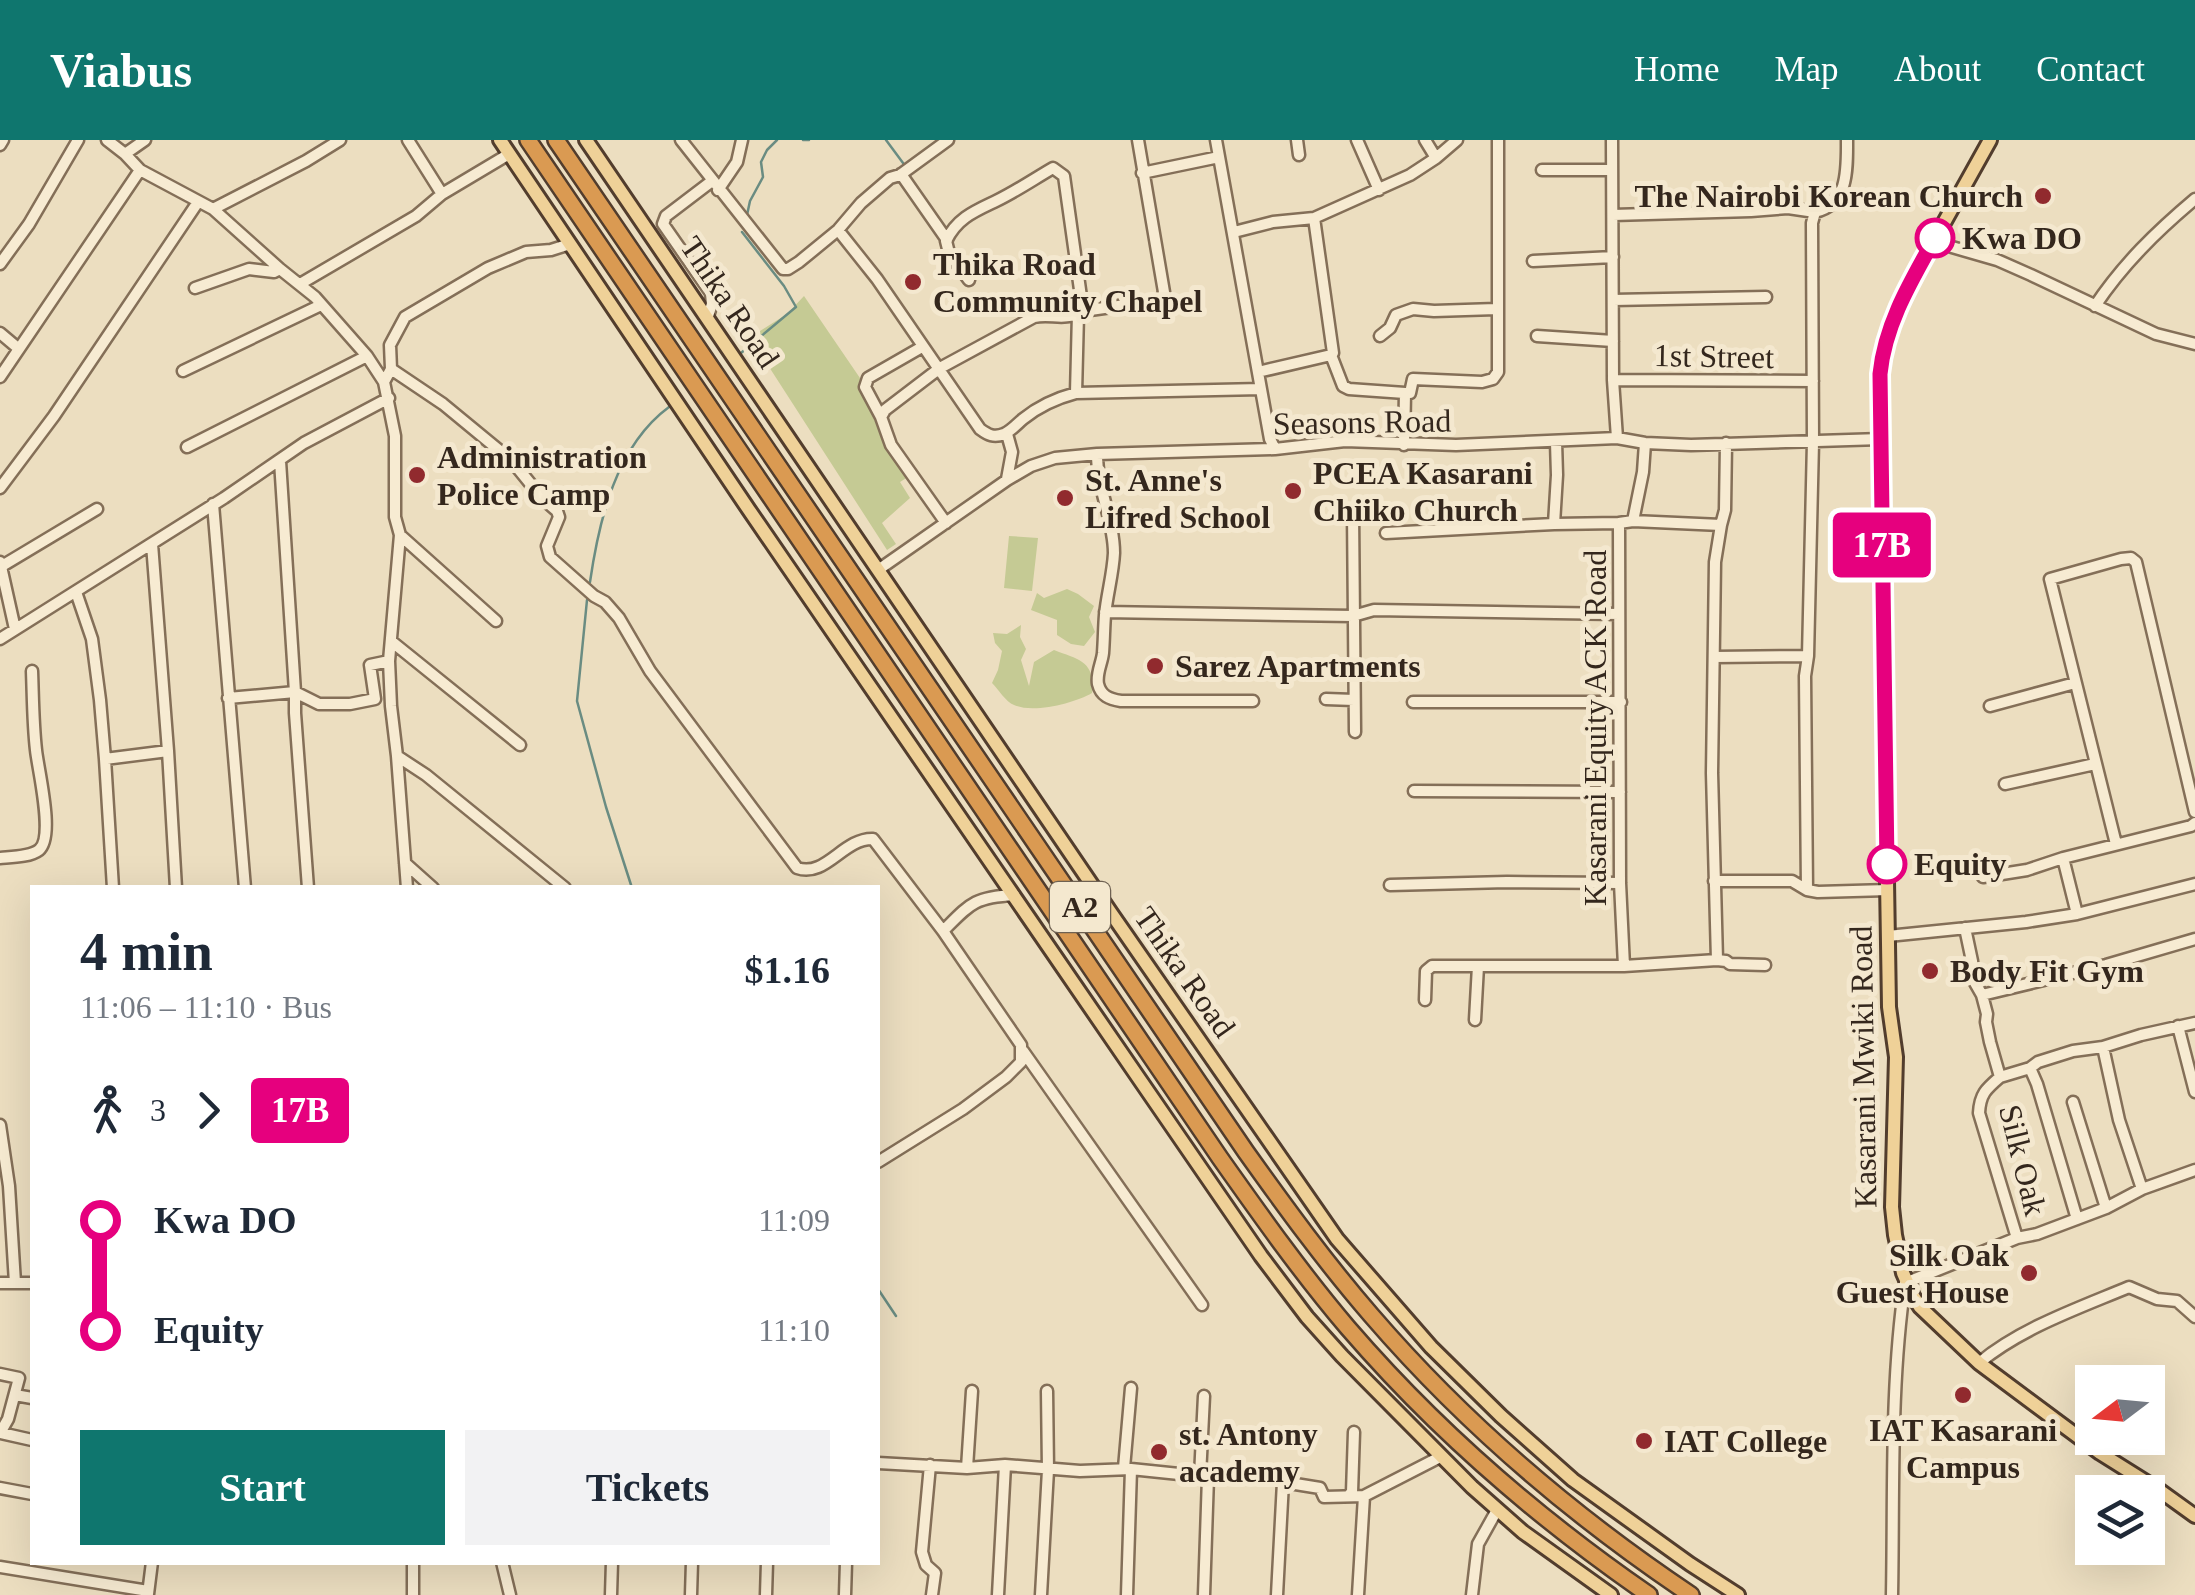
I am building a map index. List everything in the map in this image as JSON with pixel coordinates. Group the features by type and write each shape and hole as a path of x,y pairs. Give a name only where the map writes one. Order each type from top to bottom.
{"highway":[{"name":"A2","path":"528,140 1220,1158 1314,1286 1388,1372 1491,1471 1649,1595"},
{"name":"Thika Road","path":"556,140 1246,1152 1326,1260 1436,1386 1511,1458 1575,1512 1691,1595"}],"main road":[{"path":"500,140 768,539 1307,1317 1440,1457 1497,1510 1611,1595"},
{"name":"Thika Road","path":"586,140 1311,1204 1348,1251 1430,1347 1573,1480 1738,1595"},
{"name":"Kasarani Mwiki Road","path":"1990,140 1906,291 1882,354 1879,392 1889,1007 1896,1057 1892,1207 1895,1235 1905,1283 1920,1307 1979,1363 2100,1453 2195,1516"}],"street":[{"path":"0,264 78,140"},
{"path":"106,140 140,170 213,209 300,284 368,356 384,382 395,436 396,517 400,534 389,661 407,885"},
{"path":"125,154 145,140"},
{"path":"213,209 340,140"},
{"path":"408,140 442,194"},
{"path":"680,140 783,269 799,262 838,230 860,203 890,178 948,140"},
{"path":"708,316 711,294 663,224 666,216 715,186 737,162 742,140"},
{"path":"881,417 940,368 1034,317 1055,318 1163,297 1138,140"},
{"path":"1216,140 1270,439 1275,449"},
{"path":"1297,140 1299,155"},
{"path":"1357,140 1379,190"},
{"path":"1424,140 1436,158"},
{"path":"1234,232 1273,222 1314,218 1379,190 1436,158 1456,140"},
{"path":"1314,218 1331,355 1344,386 1410,393 1414,380 1490,381 1498,372 1498,140"},
{"path":"1612,140 1613,380 1617,438"},
{"path":"1613,215 1823,210 1839,198 1845,184 1847,140"},
{"path":"300,284 416,216 442,194 509,154"},
{"path":"1142,173 1219,157"},
{"path":"947,240 968,214 1053,168 1064,176 1081,313 1076,393"},
{"path":"0,377 140,170"},
{"path":"1542,170 1612,170"},
{"path":"901,174 947,240 949,254 970,280"},
{"path":"2095,306 2114,277 2142,247 2195,199"},
{"path":"0,488 54,416 198,202"},
{"path":"1808,890 1805,676 1815,212"},
{"path":"838,230 986,434 1007,434 1035,410 1056,398 1076,393 1261,389"},
{"path":"1935,238 1997,260 2156,334 2195,344"},
{"path":"384,382 390,369 390,346 405,317 488,268 526,252 570,244"},
{"path":"1533,260 1613,257"},
{"path":"196,288 249,269 280,269"},
{"path":"1613,300 1766,297"},
{"path":"183,371 321,305"},
{"path":"1380,336 1390,328 1396,314 1413,309 1496,309"},
{"path":"0,333 20,349"},
{"path":"1537,336 1613,340"},
{"path":"922,346 868,378 865,387 892,445 946,522"},
{"path":"1258,372 1331,355"},
{"path":"186,448 368,356"},
{"path":"390,369 443,404 512,461 556,511 559,517 547,546 550,557 605,602 618,618 650,671 796,868 817,869 855,842 873,839 992,1002 1202,1305"},
{"name":"1st Street","path":"1613,380 1813,381"},
{"path":"1404,445 1405,393"},
{"path":"0,638 304,443 389,398"},
{"path":"1007,434 1012,452 1007,480"},
{"name":"Seasons Road","path":"878,570 1007,480 1044,460 1097,454 1275,449 1345,441 1404,445 1617,438 1691,445 1881,439"},
{"path":"1554,524 1556,442"},
{"name":"Kasarani Equity ACK Road","path":"1624,966 1620,927 1619,523 1634,521 1645,443"},
{"path":"1717,960 1712,773 1715,562 1725,510 1726,443"},
{"path":"1097,454 1099,484 1113,538 1098,676 1101,692 1120,702 1253,701"},
{"path":"280,461 308,885"},
{"path":"213,504 245,885"},
{"path":"15,629 1,564 97,509"},
{"path":"1338,518 1353,515 1355,732"},
{"path":"1634,521 1720,525"},
{"path":"1386,533 1619,523"},
{"path":"400,534 496,621"},
{"path":"152,544 176,885"},
{"path":"2116,844 2050,578 2131,558 2136,562 2195,812"},
{"path":"76,592 92,639 100,700 113,885"},
{"path":"1105,612 1353,616 1374,610 1619,614"},
{"path":"391,641 520,744"},
{"path":"1715,657 1808,656"},
{"path":"228,698 296,692 319,704 375,699 370,665 389,661"},
{"path":"0,858 29,854 44,842 46,817 36,750 32,671"},
{"path":"1990,706 2075,683"},
{"path":"1326,699 1354,700"},
{"path":"1414,702 1620,702"},
{"path":"105,759 168,751"},
{"path":"397,756 561,885"},
{"path":"2005,784 2095,764"},
{"path":"1414,792 1620,792"},
{"path":"1984,877 2026,870 2195,822"},
{"path":"2063,858 2077,914"},
{"path":"405,863 430,885"},
{"path":"1714,881 1792,881 1818,892 1888,890"},
{"path":"1390,885 1620,883"},
{"path":"1888,936 2077,914 2195,884"},
{"path":"942,932 977,900 1014,895"},
{"name":"Silk Oak","path":"1965,928 1974,981 1982,995 2000,1077 1980,1098 1979,1113 2017,1238"},
{"path":"1982,995 2195,939"},
{"path":"1425,1000 1429,967 1624,966 1717,960 1765,965"},
{"path":"1475,1020 1478,966"},
{"path":"2000,1077 2073,1051 2195,1023"},
{"path":"2178,1026 2195,1092"},
{"path":"2103,1047 2119,1120 2142,1189"},
{"path":"880,1161 1006,1077 1021,1062 1022,1050"},
{"path":"2030,1068 2077,1219"},
{"path":"2074,1102 2106,1208"},
{"path":"0,1125 9,1186 15,1283"},
{"path":"1892,1595 1895,1394 1905,1283 2017,1238 2106,1208 2142,1189 2195,1170"},
{"path":"0,1240 14,1241"},
{"path":"0,1283 30,1282"},
{"path":"1979,1363 2030,1331 2130,1286 2157,1299 2178,1301 2195,1317"},
{"path":"0,1374 18,1378 0,1433 30,1440"},
{"path":"1128,1595 1131,1388"},
{"path":"967,1468 972,1390"},
{"path":"1040,1595 1048,1470 1047,1391"},
{"path":"14,1395 30,1398"},
{"path":"1204,1396 1204,1595"},
{"path":"1348,1496 1352,1492 1354,1432"},
{"path":"880,1463 1265,1475 1320,1488 1324,1497 1364,1496 1440,1457"},
{"path":"930,1465 922,1552 934,1573 932,1595"},
{"path":"998,1595 1004,1465"},
{"path":"1277,1595 1283,1482"},
{"path":"0,1488 30,1494"},
{"path":"1358,1595 1364,1496"},
{"path":"1472,1595 1478,1544 1497,1510"},
{"path":"0,1566 148,1593 152,1565"},
{"path":"413,1565 414,1595"},
{"path":"503,1565 510,1595"},
{"path":"611,1595 612,1565"},
{"path":"691,1595 692,1565"},
{"path":"766,1595 768,1565"},
{"path":"844,1595 846,1565"}],"green space":[{"path":"804,296 877,403 881,435 908,477 900,482 910,498 882,523 896,544 887,550 753,342 760,331 787,314"},
{"path":"1009,536 1038,538 1032,591 1004,588"},
{"path":"1067,589 1094,606 1089,617 1095,632 1084,646 1071,644 1057,635 1057,620 1031,610 1037,593 1044,598"},
{"path":"1021,625 1020,637 1026,649 1021,660 1029,686 1034,662 1054,650 1084,663 1091,674 1092,693 1043,708 1022,707 1008,701 992,683 1002,651 993,633 1007,634"}],"waterway":[{"path":"747,215 763,177 761,162 777,140"},
{"path":"803,140 809,140"},
{"path":"886,140 906,167"},
{"path":"741,353 796,307 742,232"},
{"path":"590,582 605,510 623,463 651,423 669,407"},
{"path":"587,600 577,701 631,885"},
{"path":"880,1292 896,1316"}],"bus line":[{"name":"17B","path":"1887,864 1880,374 1890,328 1935,238"}],"place":[{"name":"The Nairobi Korean Church","path":"2043,196"},
{"name":"Kwa DO","path":"1935,238"},
{"name":"Thika Road Community Chapel","path":"913,282"},
{"name":"Administration Police Camp","path":"417,475"},
{"name":"PCEA Kasarani Chiiko Church","path":"1293,491"},
{"name":"St. Anne's Lifred School","path":"1065,498"},
{"name":"Sarez Apartments","path":"1155,666"},
{"name":"Equity","path":"1887,864"},
{"name":"Body Fit Gym","path":"1930,971"},
{"name":"Silk Oak Guest House","path":"2029,1273"},
{"name":"IAT Kasarani Campus","path":"1963,1395"},
{"name":"IAT College","path":"1644,1441"},
{"name":"st. Antony academy","path":"1159,1452"}]}
